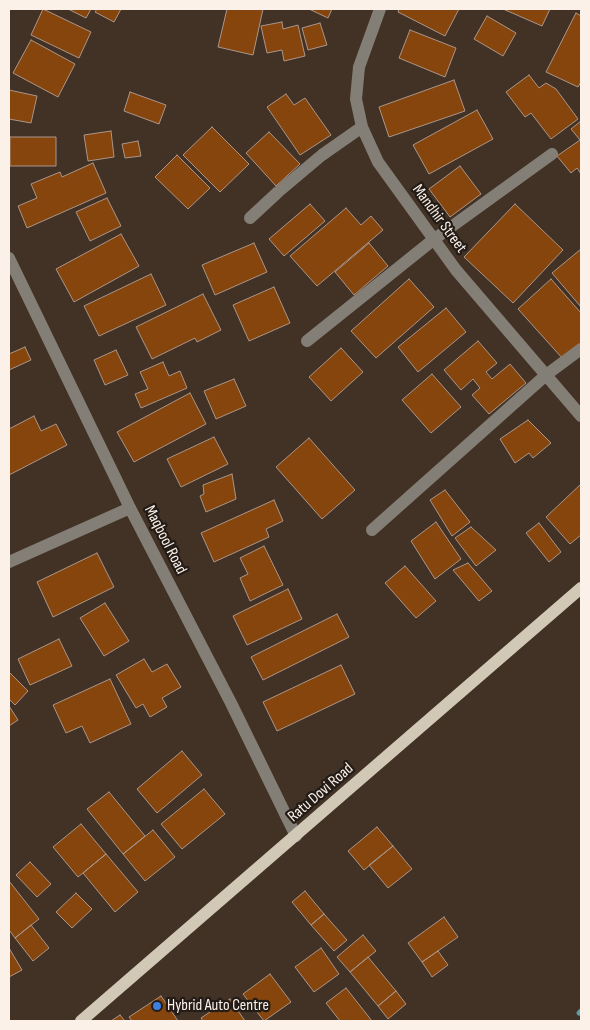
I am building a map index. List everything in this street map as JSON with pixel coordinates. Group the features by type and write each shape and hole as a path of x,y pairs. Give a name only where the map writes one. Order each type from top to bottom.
{"main road":[{"name":"Ratu Dovi Road","path":"81,1021 581,588"}],"street":[{"name":"Mandhir Street","path":"380,9 359,67 356,99 362,127 378,162 456,270 581,416"},
{"path":"250,218 315,161 362,127"},
{"path":"307,341 433,240 552,154"},
{"name":"Maqbool Road","path":"9,258 130,508 231,703 296,836"},
{"path":"372,530 546,375 581,350"},
{"path":"9,562 130,508"}],"building":[{"path":"43,9 91,32 79,58 31,35"},
{"path":"68,9 91,9 86,18"},
{"path":"97,9 121,9 114,22 95,12"},
{"path":"227,9 263,9 253,55 218,47"},
{"path":"309,9 332,9 328,18"},
{"path":"399,9 459,9 445,36 398,12"},
{"path":"503,9 550,9 542,26"},
{"path":"576,13 581,16 581,82 578,87 546,72"},
{"path":"487,16 516,33 503,56 474,39"},
{"path":"282,22 283,29 298,25 305,56 284,61 282,50 267,53 261,26"},
{"path":"320,23 327,45 308,50 302,28"},
{"path":"410,30 456,48 445,77 399,58"},
{"path":"31,40 75,64 58,97 13,73"},
{"path":"529,75 539,88 546,83 556,89 578,119 551,139 531,113 525,117 506,92"},
{"path":"454,80 465,111 389,137 379,107"},
{"path":"9,90 37,96 31,123 9,119"},
{"path":"130,92 166,105 159,124 124,111"},
{"path":"286,94 294,105 305,98 331,135 300,155 267,107"},
{"path":"477,110 493,139 429,174 413,145"},
{"path":"581,121 581,174 577,168 571,173 557,156 580,140 571,129"},
{"path":"212,127 249,164 220,192 183,155"},
{"path":"111,131 114,157 88,161 84,135"},
{"path":"269,132 300,164 276,186 246,153"},
{"path":"10,137 56,137 56,166 10,166"},
{"path":"138,141 141,156 125,158 122,144"},
{"path":"177,155 210,188 188,209 155,177"},
{"path":"93,163 106,193 27,228 18,206 37,198 31,184 60,172 62,177"},
{"path":"460,166 481,194 450,217 429,189"},
{"path":"107,198 121,226 90,241 76,212"},
{"path":"310,204 325,221 284,256 269,239"},
{"path":"515,204 563,250 513,303 464,257"},
{"path":"346,208 361,225 371,216 383,230 317,286 290,256"},
{"path":"121,234 139,266 74,302 56,269"},
{"path":"254,243 267,272 215,295 202,265"},
{"path":"369,243 388,266 354,295 335,272"},
{"path":"581,249 581,307 552,273"},
{"path":"151,274 166,305 99,336 84,306"},
{"path":"409,279 434,307 376,358 351,331"},
{"path":"551,279 581,313 581,343 563,359 518,309"},
{"path":"274,287 290,323 249,341 233,305"},
{"path":"203,294 221,330 197,342 195,338 152,359 136,327"},
{"path":"446,308 466,332 418,372 398,347"},
{"path":"478,341 497,363 486,372 492,379 510,364 526,383 489,414 472,395 480,388 473,379 461,390 444,370"},
{"path":"25,347 31,360 9,370 9,354"},
{"path":"341,348 363,372 331,401 309,377"},
{"path":"116,350 128,375 105,385 94,360"},
{"path":"163,362 169,376 180,371 187,388 141,408 135,394 148,389 140,372"},
{"path":"432,374 461,407 431,433 402,400"},
{"path":"234,379 246,406 216,419 204,391"},
{"path":"190,393 206,424 134,462 117,432"},
{"path":"34,416 41,431 56,424 67,445 9,475 9,429"},
{"path":"528,420 551,443 533,458 529,453 515,463 500,439"},
{"path":"214,437 228,464 181,487 167,459"},
{"path":"309,438 355,490 322,519 276,467"},
{"path":"232,474 236,499 206,512 200,496 204,494 203,485"},
{"path":"581,484 581,535 570,544 546,517"},
{"path":"445,490 470,522 452,536 430,500"},
{"path":"274,500 283,521 266,529 269,537 214,562 201,533"},
{"path":"436,522 461,559 435,579 411,541"},
{"path":"539,523 561,552 549,562 526,533"},
{"path":"471,527 496,550 476,566 455,538"},
{"path":"264,546 283,585 250,601 240,578 248,574 240,558"},
{"path":"97,553 114,587 53,617 37,582"},
{"path":"468,563 492,591 479,601 453,570"},
{"path":"405,566 436,601 416,618 385,583"},
{"path":"288,589 302,619 247,645 233,616"},
{"path":"105,603 129,641 104,656 80,618"},
{"path":"337,614 349,637 263,680 251,657"},
{"path":"59,639 72,666 30,685 18,659"},
{"path":"144,659 152,672 167,664 181,687 162,698 167,707 150,717 143,704 136,708 116,675"},
{"path":"341,665 355,694 277,731 263,702"},
{"path":"9,672 28,691 15,705 9,699"},
{"path":"110,679 131,724 90,743 82,726 66,733 53,705"},
{"path":"9,706 18,720 9,726"},
{"path":"182,751 202,775 157,813 137,789"},
{"path":"204,789 225,814 182,849 161,824"},
{"path":"109,792 145,836 123,854 87,809"},
{"path":"81,824 106,854 78,877 53,847"},
{"path":"377,827 393,846 364,870 348,851"},
{"path":"153,830 175,857 145,881 123,854"},
{"path":"393,846 412,869 388,888 369,865"},
{"path":"106,854 138,892 115,912 83,873"},
{"path":"30,862 51,884 37,897 16,875"},
{"path":"9,881 39,919 15,938 9,930"},
{"path":"305,891 324,914 311,925 292,902"},
{"path":"76,893 92,909 72,928 56,912"},
{"path":"324,914 347,940 334,951 311,925"},
{"path":"444,917 458,937 422,962 408,943"},
{"path":"31,925 49,948 33,961 15,938"},
{"path":"363,935 376,951 350,972 337,957"},
{"path":"9,948 22,970 9,977"},
{"path":"321,948 339,974 314,992 295,967"},
{"path":"438,951 448,965 432,977 422,962"},
{"path":"368,957 396,991 378,1006 350,972"},
{"path":"270,974 291,1002 264,1021 243,994"},
{"path":"346,988 372,1021 340,1021 326,1003"},
{"path":"396,991 406,1004 388,1019 378,1006"},
{"name":"Hybrid Auto Centre","path":"161,996 178,1021 132,1021 129,1017"},
{"path":"230,999 245,1021 203,1021 201,1018"},
{"path":"120,1015 125,1021 111,1021"}],"place":[{"name":"Hybrid Auto Centre","path":"157,1006"}]}
